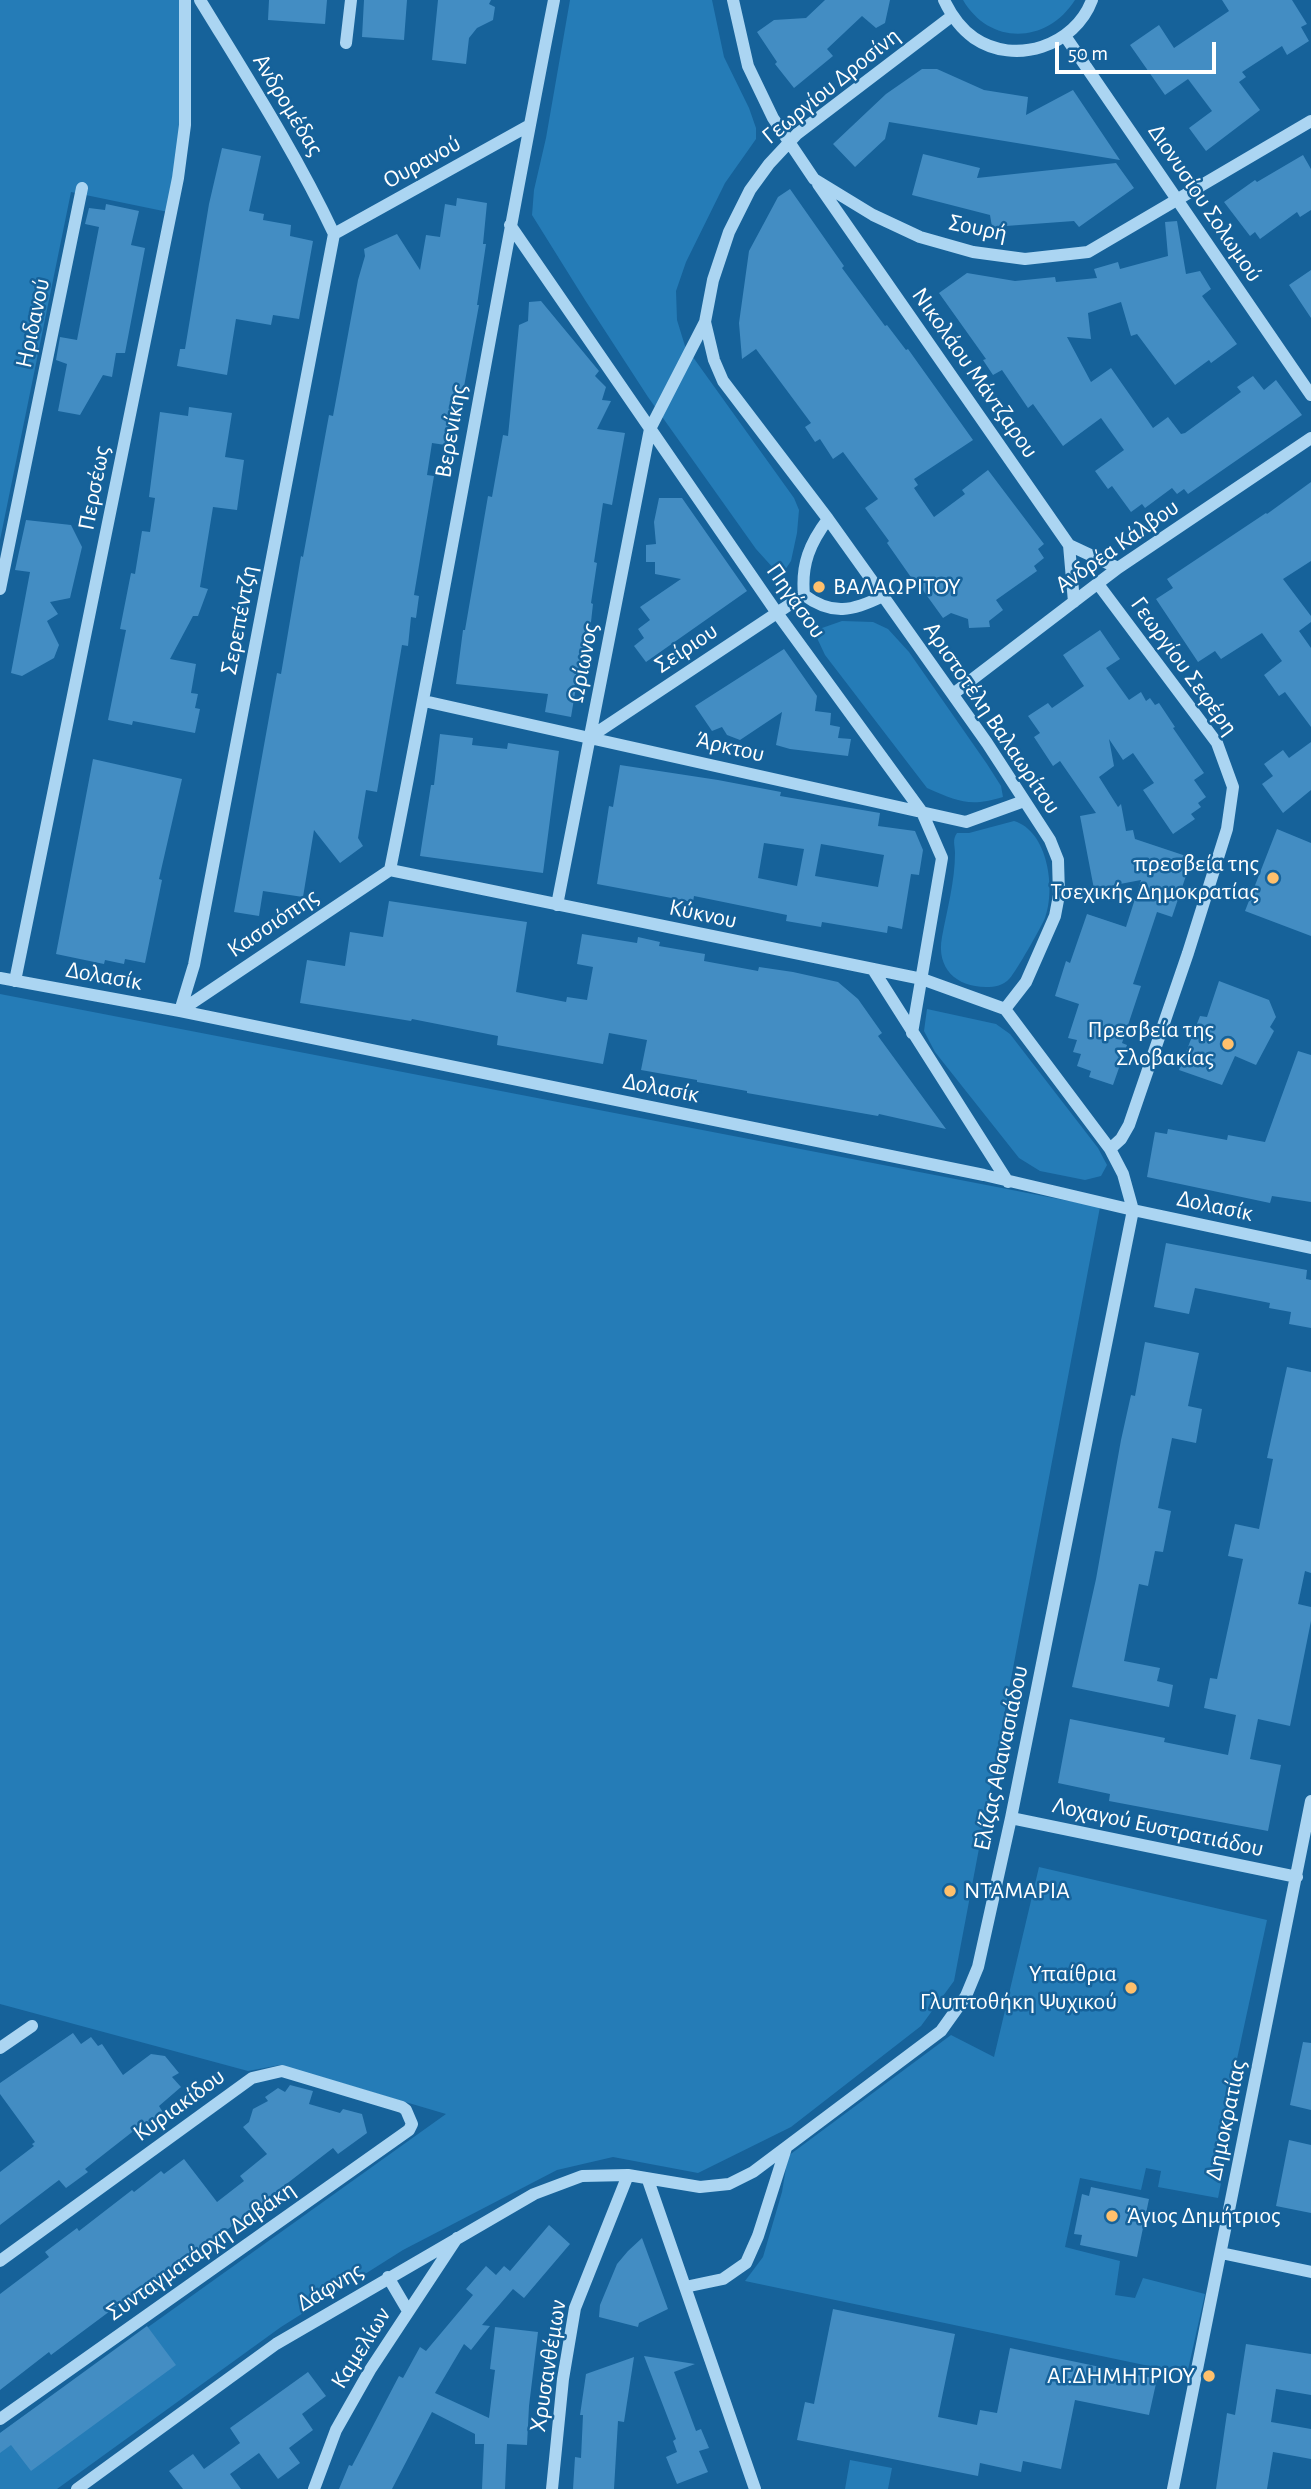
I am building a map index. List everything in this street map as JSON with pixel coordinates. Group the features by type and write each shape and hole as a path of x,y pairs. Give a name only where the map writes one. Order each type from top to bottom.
{"street":[{"name":"Περσέως","path":"15,981 178,178 185,125 185,0"},
{"name":"Ανδρομέδας","path":"200,0 281,131 334,234"},
{"path":"346,43 351,0"},
{"name":"Βερενίκης","path":"390,870 424,701 510,225 554,0"},
{"name":"Σουρή","path":"733,0 748,66 773,118 814,178 873,215 920,237 973,252 1025,259 1088,252 1311,121"},
{"path":"944,0 952,16 975,39 1005,50 1037,49 1065,36 1079,23 1092,0"},
{"name":"Γεωργίου Δροσίνη","path":"650,429 705,322 713,279 729,232 750,190 769,164 789,143 952,16"},
{"name":"Διονυσίου Σολωμού","path":"1065,36 1311,395"},
{"name":"Ουρανού","path":"334,234 530,125"},
{"name":"Νικολάου Μάντζαρου","path":"814,178 1069,545 1074,602"},
{"name":"Ηριδανού","path":"0,589 82,188"},
{"name":"Πηγάσου","path":"510,225 777,613 922,812 942,858 912,1033"},
{"name":"Σερεπέντζη","path":"180,1011 194,965 334,234"},
{"name":"Αριστοτέλη Βαλαωρίτου","path":"705,322 714,360 723,381 828,519 953,694 1050,840 1058,860 1059,895 1055,916 1026,982 1005,1009"},
{"name":"Ωρίωνος","path":"557,905 650,429"},
{"name":"Ανδρέα Κάλβου","path":"953,694 1118,568 1311,438"},
{"path":"828,519 814,537 808,551 802,575 804,595 820,606 840,609 860,608 883,596"},
{"path":"1069,545 1118,568"},
{"name":"Γεωργίου Σεφέρη","path":"1098,584 1217,743 1233,787 1227,829 1188,953 1129,1125 1121,1139 1110,1149"},
{"name":"Σείριου","path":"590,737 804,595"},
{"name":"Άρκτου","path":"424,701 965,822 1024,801"},
{"name":"Κασσιόπης","path":"180,1011 390,870"},
{"name":"Κύκνου","path":"390,870 922,979 1005,1009"},
{"path":"874,971 1008,1182"},
{"name":"Δολασίκ","path":"0,978 180,1011 1008,1182 1311,1248"},
{"path":"1005,1009 1110,1149 1123,1174 1133,1210"},
{"name":"Ελίζας Αθανασιάδου","path":"628,2175 700,2187 730,2184 753,2172 941,2031 966,1996 978,1967 1011,1818 1133,1210"},
{"name":"Δημοκρατίας","path":"1173,2489 1311,1801"},
{"name":"Λοχαγού Ευστρατιάδου","path":"1011,1818 1297,1877"},
{"path":"0,2048 32,2026"},
{"name":"Κυριακίδου","path":"0,2261 252,2078 282,2071 407,2110"},
{"name":"Συνταγματάρχη Δαβάκη","path":"0,2419 409,2130 412,2124 407,2110"},
{"path":"685,2287 723,2279 746,2263 758,2236 786,2148"},
{"name":"Δάφνης","path":"77,2489 276,2344 458,2236 534,2193 582,2176 628,2175"},
{"name":"Χρυσανθέμων","path":"552,2489 575,2308 628,2175"},
{"path":"648,2180 755,2489"},
{"name":"Καμελίων","path":"313,2489 336,2430 370,2370 458,2236"},
{"path":"1221,2253 1311,2272"},
{"path":"388,2277 408,2311"}],"shaded area":[{"path":"0,0 184,0 182,132 168,212 71,192 0,540"},
{"path":"570,0 712,0 724,57 749,108 756,128 756,139 725,183 686,262 676,291 677,320 685,346 794,498 799,510 797,533 791,561 785,570 775,570 756,549 648,397 532,215 534,190 546,138"},
{"path":"963,0 1075,0 1063,15 1049,25 1019,34 988,26 974,15"},
{"path":"842,621 873,622 888,629 909,652 987,764 1001,786 1003,797 982,802 965,802 927,788 825,655 817,638 822,628"},
{"path":"1014,821 1026,827 1042,848 1050,892 1045,918 1023,958 1005,983 986,987 966,984 951,974 945,966 941,948 954,874 955,838 957,833 969,833"},
{"path":"0,994 1100,1207 954,1981 921,2026 791,2127 698,2173 613,2157 557,2170 403,2250 281,2327 57,2489 0,2489 0,2433 446,2114 280,2065 248,2071 0,2004"},
{"path":"927,1009 996,1024 1010,1034 1098,1148 1107,1165 1101,1176 1085,1180 1040,1171 1019,1158 935,1052 924,1031"},
{"path":"1039,1867 1267,1920 1226,2110 1235,2113 1218,2198 1158,2187 1161,2171 1146,2168 1141,2190 1080,2178 1065,2247 1120,2261 1115,2295 1135,2298 1143,2278 1205,2294 1187,2374 745,2281 763,2257 782,2192 788,2156 951,2035 994,2057"},
{"path":"850,2460 892,2468 888,2489 845,2489"}],"building":[{"path":"269,0 327,0 325,24 268,20"},
{"path":"364,0 407,0 404,40 362,37"},
{"path":"438,0 491,0 489,4 495,7 493,20 477,28 469,38 466,64 432,60"},
{"path":"825,0 890,0 885,23 876,28 862,16 827,49 833,56 794,88 775,64 777,62 757,32 774,20 806,18"},
{"path":"1222,0 1292,0 1307,24 1301,27 1309,41 1287,55 1282,46 1242,72 1246,77 1239,82 1260,110 1206,151 1189,128 1212,111 1188,79 1165,95 1130,45 1159,25 1174,48 1229,11"},
{"path":"922,69 937,69 984,90 1028,97 1026,115 1073,90 1120,160 889,122 885,139 855,167 833,144 886,94"},
{"path":"222,148 261,156 249,211 264,214 263,220 291,225 290,236 313,241 299,319 273,315 271,325 236,319 227,375 177,366 180,349 185,349 209,204"},
{"path":"923,154 980,168 977,178 1116,163 1134,188 1079,227 1074,221 992,227 990,215 912,195"},
{"path":"1303,155 1311,169 1311,210 1300,217 1297,212 1260,239 1255,232 1250,236 1224,202 1255,180 1257,182"},
{"path":"790,189 844,266 842,268 885,326 887,325 906,350 908,349 973,440 914,479 918,485 914,488 934,517 965,494 962,490 988,470 1044,544 1038,549 1044,558 1034,566 1037,571 996,600 1003,610 989,621 990,627 969,628 968,619 951,613 943,618 917,582 915,583 865,508 878,499 843,452 833,459 820,439 815,442 805,427 811,423 756,349 742,359 739,323 749,251 778,197"},
{"path":"457,198 487,203 483,244 486,244 479,305 463,392 460,391 452,446 432,443 427,475 434,476 414,595 419,596 416,618 411,617 408,646 402,645 377,792 366,790 358,838 363,846 340,863 314,830 303,897 263,891 259,916 234,912 277,673 281,674 301,556 303,557 329,415 333,416 358,280 365,256 364,249 397,234 420,270 426,235 440,237 445,204 456,206"},
{"path":"106,204 139,211 131,245 145,248 125,353 116,353 112,377 103,375 80,415 58,411 67,364 56,360 60,337 77,340 99,227 85,224 89,208 105,210"},
{"path":"1177,221 1186,274 1200,271 1211,289 1202,296 1237,344 1175,385 1137,334 1131,336 1121,302 1088,313 1091,339 1067,337 1091,382 1111,368 1153,428 1168,417 1181,434 1241,392 1237,387 1253,376 1264,390 1276,380 1302,415 1188,494 1184,489 1177,494 1172,488 1145,508 1142,504 1131,512 1112,486 1108,489 1095,471 1124,450 1101,418 1063,446 1033,404 1028,408 1002,370 993,375 983,360 986,359 939,293 967,273 1015,281 1055,277 1056,282 1097,278 1094,269 1118,262 1120,269 1168,256 1165,222"},
{"path":"1311,270 1311,318 1289,285"},
{"path":"541,301 599,371 595,376 606,387 602,400 611,401 597,429 625,433 612,505 603,503 594,562 597,563 589,640 584,639 571,717 545,712 548,694 456,684 463,630 488,496 492,497 503,435 508,436 519,325 528,321 529,302"},
{"path":"189,407 232,413 225,457 244,460 237,510 213,507 200,587 208,589 198,616 193,616 170,659 196,664 191,693 198,694 195,708 200,709 195,733 133,721 132,725 108,720 126,630 120,629 131,573 135,574 142,531 150,532 155,498 149,497 160,412 188,416"},
{"path":"1311,482 1311,561 1283,579 1311,616 1311,622 1299,631 1311,648 1311,727 1285,692 1279,696 1264,675 1282,661 1262,633 1221,659 1215,651 1198,662 1156,599 1173,588 1167,579"},
{"path":"659,498 682,498 747,591 646,662 634,646 644,638 638,629 650,620 640,607 681,579 655,574 655,562 646,562 646,545 656,544 654,522"},
{"path":"26,520 71,525 82,547 70,598 50,602 58,614 47,621 59,645 54,658 22,676 11,673 30,572 15,570"},
{"path":"1100,630 1120,659 1106,668 1129,700 1141,692 1146,701 1150,698 1155,705 1159,703 1204,773 1194,780 1206,797 1198,803 1201,807 1191,814 1195,819 1173,834 1143,790 1154,783 1133,753 1123,760 1109,739 1114,766 1099,777 1118,807 1121,804 1126,831 1133,830 1135,839 1192,858 1172,917 1157,912 1133,984 1141,986 1122,1043 1127,1045 1113,1085 1089,1077 1091,1071 1077,1066 1081,1054 1073,1052 1077,1040 1068,1038 1079,1004 1055,996 1066,961 1070,963 1087,914 1126,927 1141,880 1094,889 1080,816 1096,813 1060,761 1053,766 1034,737 1040,733 1028,716 1048,703 1052,708 1084,686 1063,655"},
{"path":"784,649 817,696 815,711 831,713 830,725 840,727 838,738 851,739 848,756 776,745 782,712 740,740 727,735 722,727 712,731 695,706"},
{"path":"440,734 473,738 472,745 507,749 508,743 559,751 543,873 420,856 431,785 434,785"},
{"path":"1311,742 1311,790 1283,813 1262,784 1273,776 1264,764 1283,750 1289,758"},
{"path":"93,759 182,779 159,879 162,880 145,963 125,959 124,964 105,960 104,964 56,954"},
{"path":"620,765 718,780 781,792 780,796 880,813 878,826 915,831 923,850 919,875 911,874 902,929 888,926 887,933 822,922 821,927 786,921 787,915 694,896 693,902 597,884 609,806 613,807","holes":["764,843 804,849 797,886 758,878","821,844 884,855 878,887 815,876"]},
{"path":"1277,829 1311,843 1311,936 1245,911"},
{"path":"389,901 527,922 516,992 566,1002 567,997 587,1000 593,967 577,964 582,934 637,943 638,937 660,942 659,946 705,954 704,961 758,971 759,967 793,972 838,982 858,999 882,1033 878,1036 946,1129 879,1114 878,1116 747,1093 697,1080 641,1070 647,1040 609,1033 603,1064 497,1045 498,1036 412,1019 411,1021 300,1003 307,960 345,966 350,932 383,937"},
{"name":"Πρεσβεία της Σλοβακίας","path":"1219,981 1269,1000 1276,1017 1270,1027 1274,1031 1256,1065 1235,1056 1222,1085 1179,1070 1200,1016 1207,1017"},
{"path":"1298,1051 1311,1055 1311,1202 1272,1196 1270,1203 1147,1177 1155,1132 1167,1134 1168,1129 1227,1140 1228,1135 1265,1142"},
{"path":"1166,1243 1307,1270 1306,1279 1311,1280 1311,1328 1289,1324 1291,1312 1269,1308 1270,1303 1195,1288 1189,1314 1154,1307"},
{"path":"1145,1342 1199,1353 1188,1406 1202,1409 1196,1443 1172,1438 1158,1508 1171,1511 1163,1552 1155,1551 1148,1586 1139,1584 1124,1661 1160,1668 1157,1681 1173,1685 1169,1707 1072,1687 1096,1579 1121,1440 1131,1395 1135,1396"},
{"path":"1287,1367 1311,1372 1311,1573 1305,1571 1298,1604 1311,1607 1311,1621 1290,1726 1258,1719 1250,1759 1281,1765 1268,1831 1109,1801 1110,1794 1058,1783 1070,1719 1165,1738 1164,1742 1228,1755 1236,1715 1204,1708 1210,1678 1217,1679 1243,1559 1228,1556 1235,1524 1259,1529 1273,1459 1267,1458"},
{"path":"73,2033 81,2044 91,2037 98,2046 102,2044 123,2075 151,2054 165,2056 179,2073 172,2077 181,2087 159,2106 164,2114 148,2126 145,2122 85,2169 88,2172 66,2188 59,2180 0,2225 0,2172 34,2146 32,2144 35,2142 0,2094 0,2083"},
{"path":"1303,2042 1311,2043 1311,2110 1290,2105"},
{"path":"290,2085 313,2091 309,2104 340,2113 343,2109 362,2114 367,2133 338,2154 333,2148 149,2290 145,2285 0,2390 0,2294 49,2257 45,2252 77,2228 79,2231 132,2190 134,2192 161,2171 164,2174 184,2159 217,2202 244,2181 240,2176 267,2154 243,2127 249,2122 253,2109 268,2101 265,2097 278,2088 285,2092"},
{"path":"1289,2140 1311,2145 1311,2213 1276,2206"},
{"name":"Άγιος Δημήτριος","path":"1091,2187 1149,2199 1137,2257 1080,2245 1082,2235 1074,2234 1082,2194 1089,2196"},
{"path":"549,2225 570,2244 524,2298 513,2289 482,2325 490,2326 471,2350 464,2344 435,2393 489,2418 495,2370 490,2369 495,2327 538,2332 527,2445 507,2444 505,2489 482,2489 484,2444 475,2444 475,2434 432,2412 392,2489 339,2489 349,2465 352,2466 399,2376 403,2378 420,2347 426,2351 473,2295 466,2289 486,2266 496,2275 504,2266 510,2271"},
{"path":"642,2238 668,2309 639,2323 638,2327 599,2317 600,2305 617,2264"},
{"path":"833,2309 955,2334 938,2417 977,2425 980,2410 997,2413 1010,2348 1157,2379 1149,2415 1075,2400 1061,2469 1023,2461 1021,2472 980,2463 978,2476 797,2440 805,2402 814,2404"},
{"path":"147,2326 176,2365 31,2471 11,2445 0,2453 0,2433"},
{"path":"1246,2344 1311,2354 1311,2395 1276,2389 1271,2422 1311,2429 1311,2459 1273,2452 1267,2489 1216,2489 1227,2413 1235,2415"},
{"path":"644,2356 695,2364 674,2372 696,2431 701,2429 709,2448 699,2451 708,2472 677,2484 666,2457 677,2452 673,2441 676,2439"},
{"path":"634,2357 624,2422 618,2421 614,2489 573,2489 575,2457 581,2458 583,2415 580,2415 586,2374"},
{"path":"308,2372 326,2396 302,2414 313,2430 289,2448 300,2463 278,2479 259,2453 230,2474 241,2489 183,2489 169,2471 193,2454 204,2469 240,2443 230,2428"}],"place":[{"name":"ΒΑΛΑΩΡΙΤΟΥ","path":"819,587"},
{"name":"πρεσβεία της Τσεχικής Δημοκρατίας","path":"1273,878"},
{"name":"Πρεσβεία της Σλοβακίας","path":"1228,1044"},
{"name":"ΝΤΑΜΑΡΙΑ","path":"950,1891"},
{"name":"Υπαίθρια Γλυπτοθήκη Ψυχικού","path":"1131,1988"},
{"name":"Άγιος Δημήτριος","path":"1112,2216"},
{"name":"ΑΓ.ΔΗΜΗΤΡΙΟΥ","path":"1209,2376"}]}
